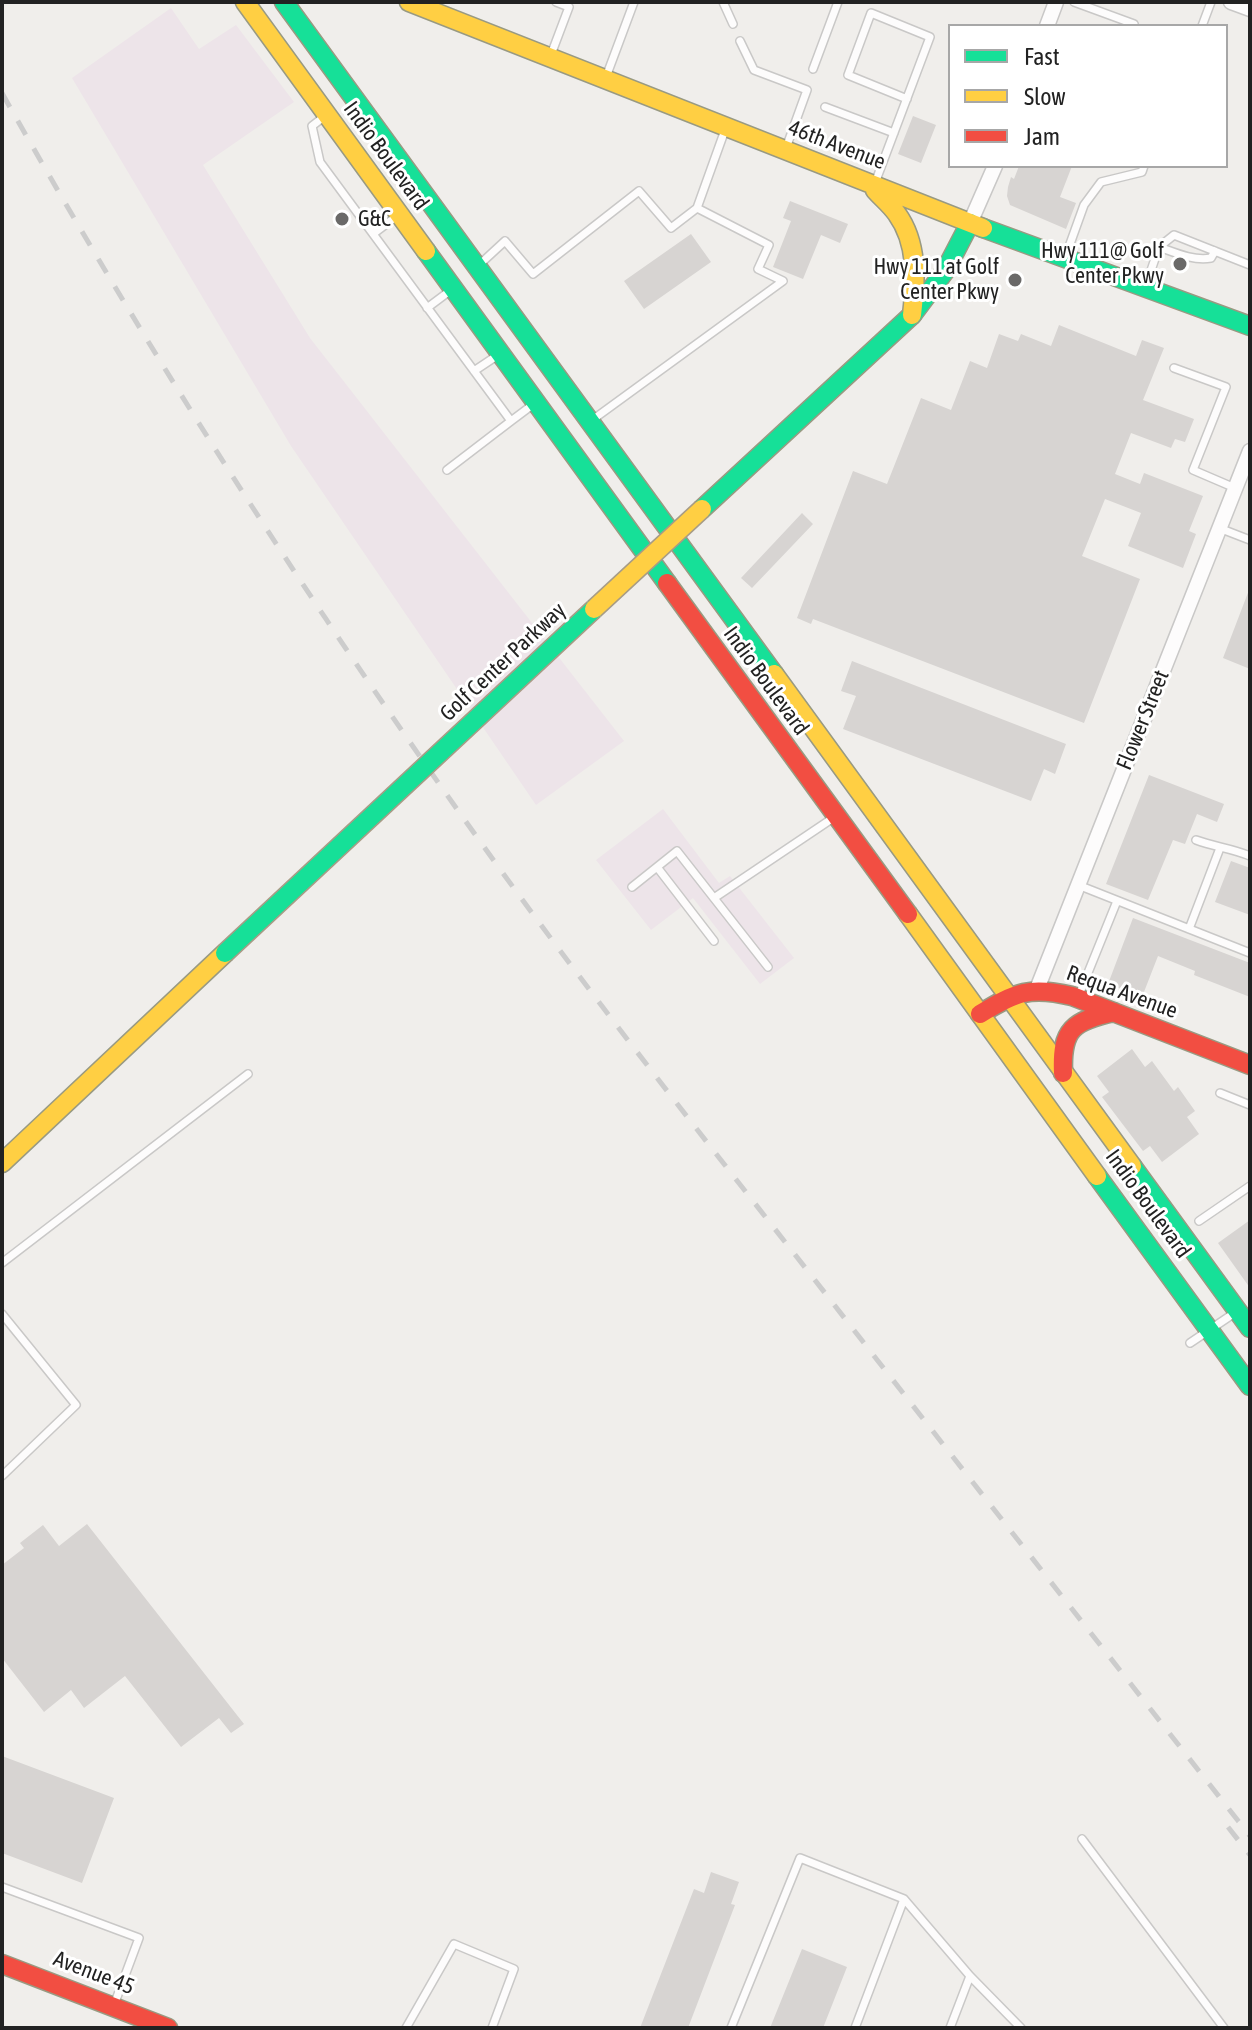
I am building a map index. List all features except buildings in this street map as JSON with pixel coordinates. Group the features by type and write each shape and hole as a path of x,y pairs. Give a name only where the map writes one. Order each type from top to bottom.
{"main road":[{"name":"Indio Boulevard","path":"284,2 1250,1328"},
{"name":"Indio Boulevard","path":"252,4 326,115 1250,1386"},
{"name":"46th Avenue","path":"422,4 970,223 1250,326"},
{"path":"871,184 900,216 909,243 915,274 912,315"},
{"name":"Golf Center Parkway","path":"2,1163 912,315 934,291 953,262 970,223"},
{"path":"773,732 790,736 805,745 835,785 877,817"},
{"name":"Requa Avenue","path":"980,1014 1009,996 1028,988 1037,989 1077,998 1250,1065"},
{"path":"1063,1073 1061,1051 1068,1031 1084,1018 1114,1012"},
{"name":"Avenue 45","path":"2,1964 168,2028"}],"street":[{"path":"1048,24 1056,2"},
{"path":"1231,2 1250,9"},
{"name":"Golf Center Parkway","path":"970,223 994,168"},
{"name":"Flower Street","path":"1037,989 1250,451"}],"lane":[{"path":"550,57 569,7 556,2"},
{"path":"605,79 634,2"},
{"path":"723,2 733,24"},
{"path":"813,69 838,2"},
{"path":"1074,2 1134,24"},
{"path":"1203,24 1211,2"},
{"path":"871,184 894,133 907,99 930,37 871,13 848,75 907,99"},
{"path":"740,41 754,70 807,90 785,150"},
{"path":"825,107 894,133"},
{"path":"326,115 312,126 320,162 511,421"},
{"path":"477,267 505,241 533,274 639,191 671,228 697,208 727,127"},
{"path":"1065,258 1084,205 1101,182 1142,172 1143,168"},
{"path":"590,422 783,281 758,269 769,245 697,208"},
{"path":"373,234 399,214"},
{"path":"1145,287 1159,247 1174,235 1250,265"},
{"path":"1159,247 1190,258 1207,259 1215,251"},
{"path":"427,308 453,289"},
{"path":"474,371 500,354"},
{"path":"1174,368 1226,387 1193,470 1235,488"},
{"path":"447,470 535,403"},
{"path":"1219,528 1250,540"},
{"path":"714,898 835,816"},
{"path":"1196,840 1250,856"},
{"path":"1189,929 1220,848"},
{"path":"632,887 677,851 768,967"},
{"path":"657,867 714,941"},
{"path":"1078,885 1250,953"},
{"path":"1077,998 1117,901"},
{"path":"2,1263 248,1074"},
{"path":"1220,1093 1250,1105"},
{"path":"1199,1221 1250,1186"},
{"path":"1190,1343 1237,1311"},
{"path":"2,1314 76,1405 2,1476"},
{"path":"1082,1839 1224,2028"},
{"path":"731,2028 800,1858 904,1899 970,1976 1021,2028"},
{"path":"2,1887 139,1938 113,2007"},
{"path":"855,2028 904,1899"},
{"path":"406,2028 454,1944 514,1969 492,2028"},
{"path":"950,2028 970,1976"}],"shaded area":[{"path":"171,8 199,49 236,25 294,102 203,165 310,338 624,741 536,805 291,446 72,78"},
{"path":"663,809 719,883 730,876 794,958 760,984 693,898 651,930 596,860"}],"railway":[{"path":"2,93 177,389 301,582 430,772 659,1080 1250,1836"},
{"path":"1228,1827 1250,1855"}],"traffic: fast":[{"path":"284,2 774,674"},
{"path":"702,509 912,315 945,271 970,223"},
{"path":"983,228 1250,326"},
{"path":"426,251 667,583"},
{"path":"225,953 594,609"},
{"path":"1132,1166 1250,1328"},
{"path":"1097,1176 1250,1386"}],"traffic: slow":[{"path":"245,2 426,251"},
{"path":"409,2 983,228"},
{"path":"875,190 897,214 909,237 915,276 912,315"},
{"path":"594,609 702,509"},
{"path":"774,674 1132,1166"},
{"path":"908,914 1097,1176"},
{"path":"2,1163 225,953"}],"traffic: jam":[{"path":"667,583 908,914"},
{"path":"980,1014 1024,993 1057,993 1072,996 1250,1065"},
{"path":"1063,1073 1064,1046 1072,1029 1088,1019 1114,1012"},
{"path":"2,1964 168,2028"}],"place":[{"name":"G&C","path":"342,219"},
{"name":"Hwy 111@ Golf Center Pkwy","path":"1180,264"},
{"name":"Hwy 111 at Golf Center Pkwy","path":"1015,280"}]}
